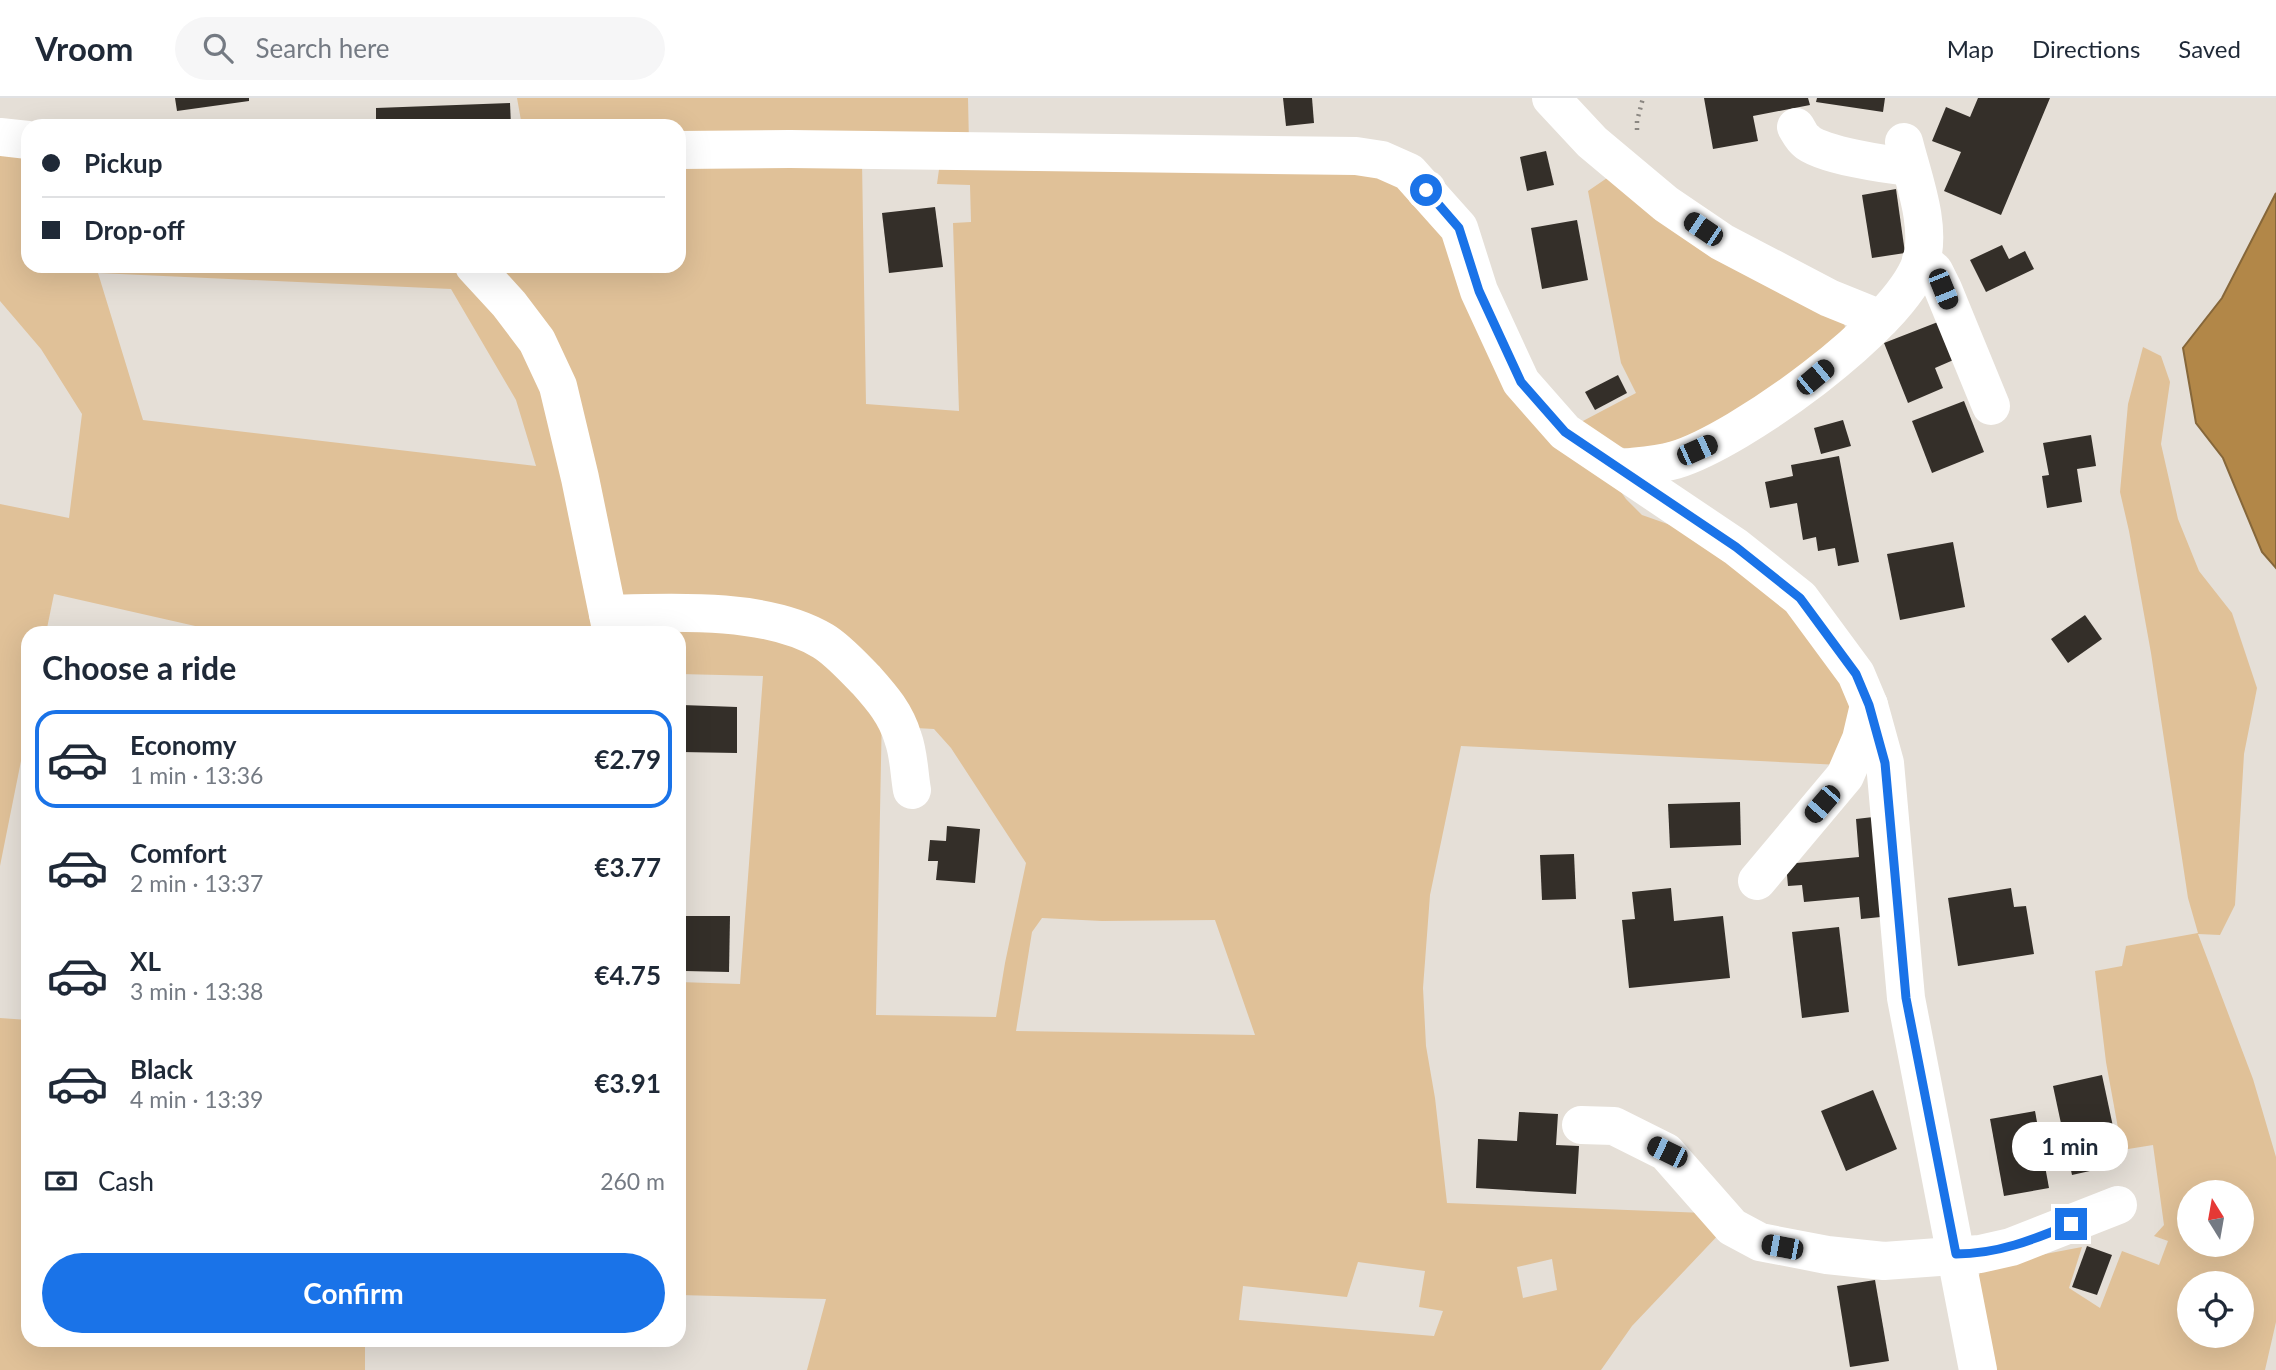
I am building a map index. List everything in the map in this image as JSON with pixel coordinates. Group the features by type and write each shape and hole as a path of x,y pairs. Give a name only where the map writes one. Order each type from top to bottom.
{"street":[{"path":"1551,98 1592,142 1666,204 1722,242 1829,298 1881,319"},
{"path":"1622,468 1675,460 1718,440 1797,392 1852,347 1881,319 1913,281 1921,260 1926,232 1907,154 1874,163 1808,143 1796,127"},
{"path":"0,137 21,139"},
{"path":"686,150 1356,156 1382,160 1409,172 1459,228 1479,291 1521,382 1565,432 1736,547 1800,598 1856,674 1869,705 1885,763 1906,998 1975,1354 1947,1370"},
{"path":"1921,260 1934,271 1943,289 1991,406"},
{"path":"480,273 509,304 537,341 558,386 610,624 663,612 724,615 785,623 824,641 856,669 891,709 904,739 912,790"},
{"path":"1757,881 1845,776 1861,739 1869,705"},
{"path":"1581,1125 1614,1126 1667,1152 1732,1227 1760,1242 1827,1255 1884,1261 1980,1254 2011,1247 2118,1205"}],"shaded area":[{"path":"517,98 968,98 969,144 686,141 686,119 521,119"},
{"path":"0,150 21,152 21,273 98,273 468,273 530,347 600,626 195,626 54,594 47,626 21,626 21,761 0,866 0,504 69,518 82,414 41,349 0,301","holes":["98,273 451,289 516,400 536,466 143,420"]},
{"path":"862,162 866,404 959,411 953,223 971,222 970,185 937,184 940,162 1363,168 1402,180 1452,239 1469,295 1483,327 1511,383 1543,431 1589,466 1612,479 1642,515 1713,540 1751,565 1797,607 1831,657 1853,700 1850,739 1840,765 1461,746 1430,895 1423,988 1426,1046 1447,1203 1705,1213 1723,1230 1632,1326 1601,1370 807,1370 826,1299 686,1295 686,982 740,984 763,676 686,674 686,626 625,626 630,618 728,622 778,629 800,636 819,645 836,658 882,711 876,1015 996,1017 1026,863 951,748 934,729 916,728 865,664 824,631 786,616 633,600 618,594 607,577 572,399 544,335 492,273 686,273 686,163","holes":["1042,918 1102,921 1215,920 1255,1035 1016,1031 1032,932","1552,1259 1557,1290 1523,1298 1517,1267","1358,1262 1425,1271 1419,1307 1443,1311 1434,1336 1239,1320 1243,1286 1347,1297"]},
{"path":"1607,178 1841,313 1845,327 1840,337 1712,431 1640,450 1609,446 1581,422 1636,393 1621,363 1588,191"},
{"path":"2276,193 2276,568 2262,552 2223,458 2196,423 2183,348 2222,298"},
{"path":"2143,347 2161,356 2170,382 2161,444 2178,519 2199,571 2232,613 2257,688 2244,754 2235,905 2220,935 2198,934 2253,1079 2276,1157 2276,1322 2265,1370 1989,1370 1975,1289 1982,1266 2082,1247 2069,1288 2100,1308 2122,1251 2159,1265 2168,1241 2154,1236 2164,1225 2153,1145 2122,1150 2106,1062 2095,971 2122,966 2126,946 2198,933 2188,898 2151,653 2120,492 2128,404"},
{"path":"0,1018 21,1020 21,1347 365,1347 365,1370 0,1370"}],"building":[{"path":"175,98 249,98 249,101 177,111"},
{"path":"1283,98 1312,98 1314,123 1286,126"},
{"path":"1704,98 1808,98 1810,105 1753,116 1758,141 1713,149"},
{"path":"1817,98 1885,98 1883,112 1816,102"},
{"path":"1978,98 2050,98 2001,215 1944,191 1961,152 1932,141 1946,107 1970,117"},
{"path":"510,103 511,119 376,119 376,108"},
{"path":"1546,151 1554,185 1527,191 1520,157"},
{"path":"1896,189 1905,253 1872,258 1862,195"},
{"path":"935,207 943,267 889,273 882,213"},
{"path":"1577,220 1588,280 1542,289 1531,228"},
{"path":"2002,245 2009,259 2025,251 2034,269 1986,292 1970,260"},
{"path":"1943,320 1958,358 1935,368 1943,388 1908,403 1884,343"},
{"path":"1618,375 1627,393 1595,410 1585,392"},
{"path":"1964,401 1984,452 1932,473 1912,421"},
{"path":"1843,420 1851,446 1821,454 1814,428"},
{"path":"2091,435 2096,466 2077,469 2082,502 2047,508 2042,476 2049,475 2043,443"},
{"path":"1839,456 1859,562 1838,566 1835,548 1818,551 1816,537 1803,540 1797,503 1770,508 1765,482 1793,476 1791,465"},
{"path":"1953,542 1965,607 1900,620 1887,554"},
{"path":"2085,615 2102,639 2068,663 2051,639"},
{"path":"686,705 737,707 737,753 686,752"},
{"path":"1740,802 1741,845 1670,848 1668,804"},
{"path":"1882,816 1891,916 1861,919 1859,897 1804,902 1802,885 1788,886 1786,864 1859,857 1856,819"},
{"path":"947,826 980,829 975,883 936,880 938,861 928,861 930,840 946,841"},
{"path":"1574,854 1576,899 1542,900 1540,855"},
{"path":"1671,888 1674,921 1723,916 1730,978 1629,988 1622,920 1635,919 1632,892"},
{"path":"2011,888 2014,907 2026,906 2034,954 1958,966 1948,898"},
{"path":"686,916 730,916 729,972 686,971"},
{"path":"1839,927 1849,1012 1802,1018 1792,932"},
{"path":"2102,1075 2121,1164 2072,1175 2053,1086"},
{"path":"1873,1090 1897,1149 1846,1171 1821,1111"},
{"path":"2035,1111 2049,1188 2004,1196 1990,1119"},
{"path":"1519,1112 1558,1114 1556,1145 1579,1146 1576,1194 1476,1188 1478,1139 1517,1141"},
{"path":"2087,1246 2112,1255 2097,1295 2072,1287"},
{"path":"1875,1280 1889,1361 1850,1367 1837,1286"}],"route":[{"path":"1426,190 1459,228 1479,291 1521,382 1565,432 1736,547 1800,598 1856,674 1869,705 1885,763 1906,998 1956,1254 1980,1254 2011,1247 2071,1224"}]}
